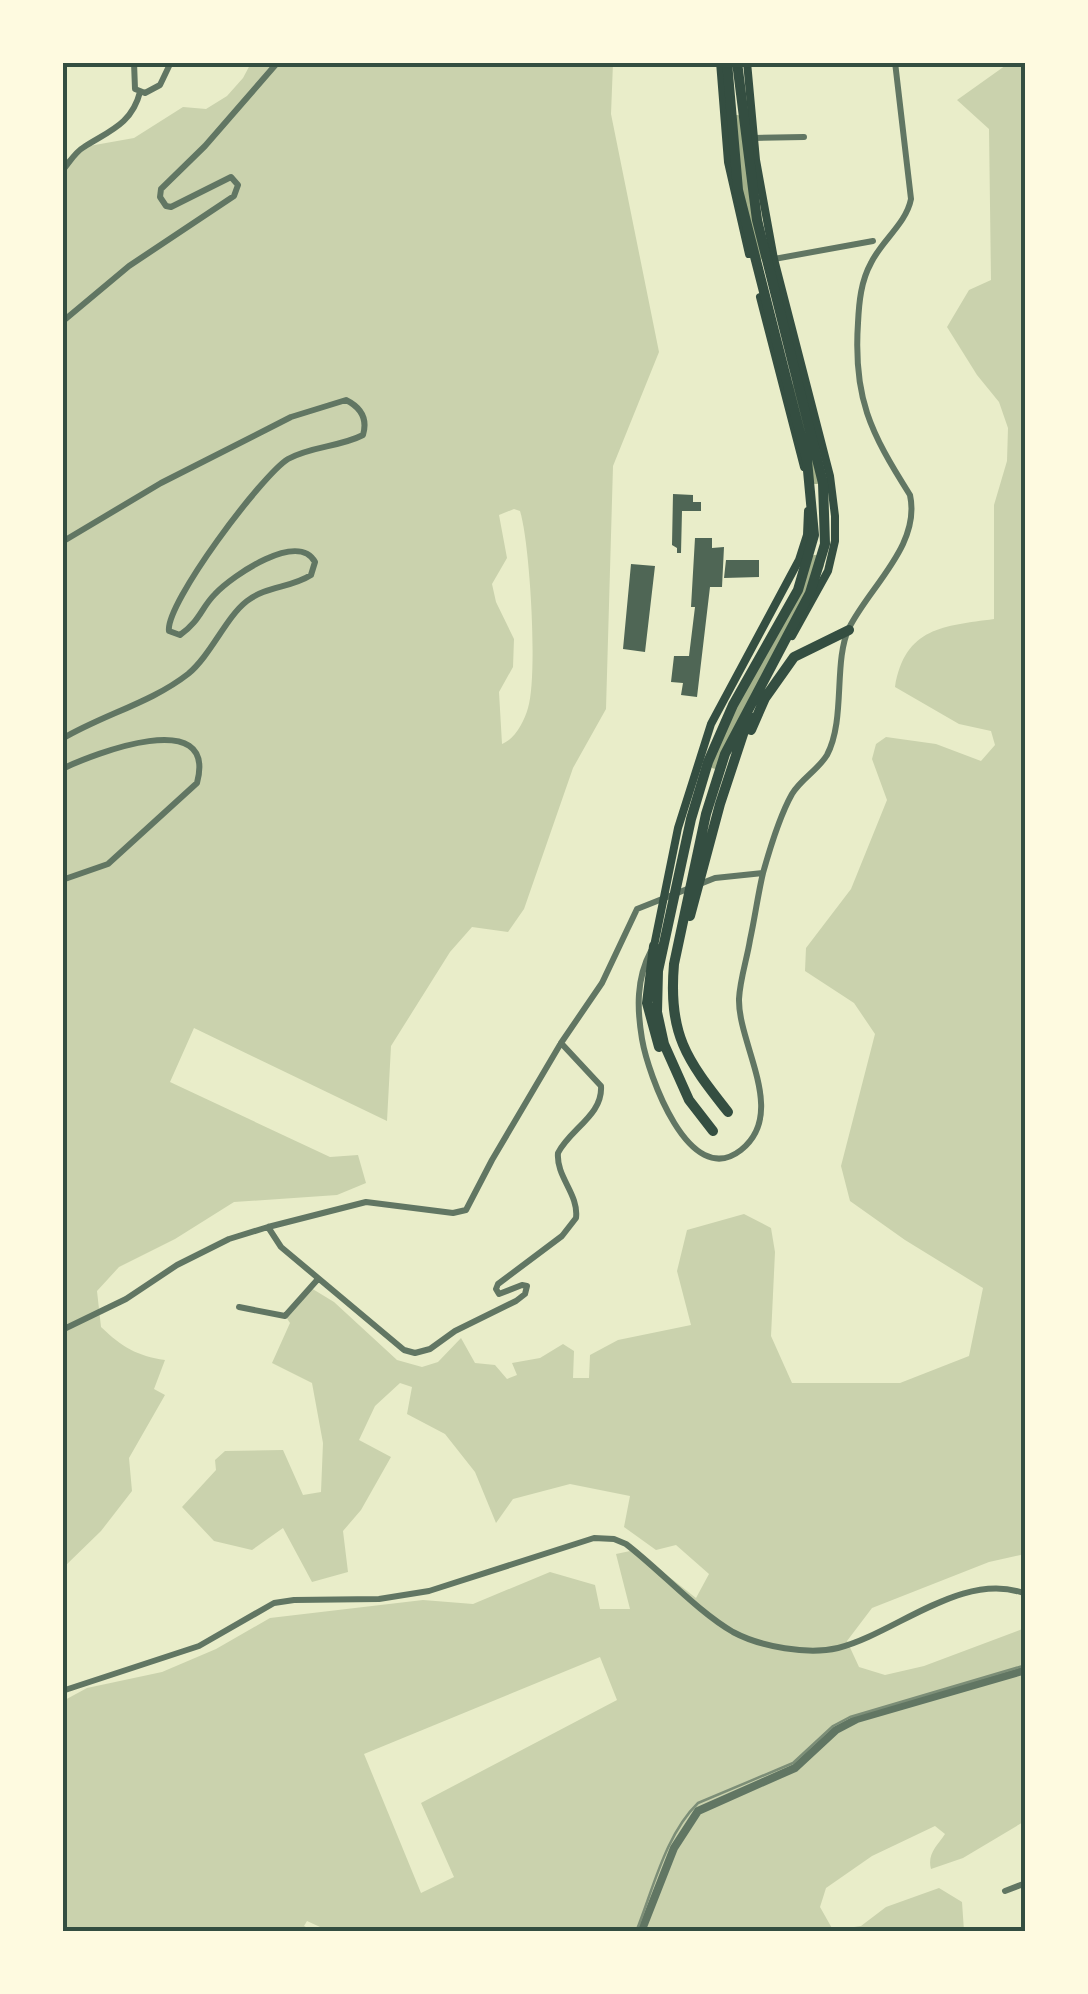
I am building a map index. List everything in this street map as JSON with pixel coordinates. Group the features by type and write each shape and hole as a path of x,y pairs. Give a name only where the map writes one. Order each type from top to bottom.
{"highway":[{"path":"678,1078 657,1012 658,971 701,783 733,705 798,590 814,534 807,460 738,190 724,62"},
{"path":"728,1112 687,1058 677,1029 672,995 674,964 706,814 725,754 814,582 824,544 826,515 818,456 756,220 737,62"},
{"path":"720,804 764,698 785,666 808,648 849,630"},
{"path":"672,995 720,804 759,691"},
{"path":"654,946 648,985 650,1018 658,1045 713,1131"}],"main road":[{"path":"654,946 692,776 711,724 792,574 807,535 805,473 728,162 724,62"},
{"path":"736,678 759,691 819,591 832,557 835,528 830,476 774,259 754,138 747,62"},
{"path":"752,264 774,259"}],"street":[{"path":"134,62 132,83 140,92 150,92 160,85 171,62"},
{"path":"62,322 129,266 234,196 238,190 236,180 227,177 181,204 166,206 160,197 161,189 205,146 278,62"},
{"path":"654,946 642,970 638,1005 642,1042 652,1076 687,1144 700,1154 729,1156 741,1150 750,1138 761,1103 739,998 763,873 792,794 816,770 829,749 849,630 910,530 910,494 861,400 856,368 864,278 909,209 911,199 895,62"},
{"path":"62,171 80,149 111,134 125,121 140,92"},
{"path":"754,138 804,137"},
{"path":"774,259 873,241"},
{"path":"62,542 161,483 292,417 346,400 359,406 365,427 363,435 289,459 257,490 179,598 167,625 169,631 180,635 202,616 213,595 244,571 281,553 300,549 310,554 315,562 312,574 295,584 262,592 244,603 202,660 175,683 62,739"},
{"path":"62,769 120,747 168,740 184,743 200,759 197,783 108,864 62,880"},
{"path":"62,1330 126,1299 177,1265 268,1227 366,1202 453,1213 466,1210 560,1043 602,983 633,915 655,900 727,874 763,873"},
{"path":"268,1227 280,1247 395,1344 415,1353 430,1349 456,1330 524,1294 528,1290 525,1285 502,1294 496,1289 562,1236 576,1218 575,1200 556,1160 560,1147 596,1108 602,1094 602,1086 560,1043"},
{"path":"240,1307 286,1316 318,1279"},
{"path":"62,1691 199,1646 274,1603 430,1591 594,1538 626,1544 732,1631 788,1648 811,1650 848,1645 896,1620 977,1591 1001,1588 1026,1594"},
{"path":"641,1932 674,1848 698,1811 795,1768 836,1730 857,1719 1026,1670"},
{"path":"1005,1892 1026,1883"}],"green space":[{"path":"251,63 613,63 611,114 659,352 613,466 606,709 573,768 524,909 508,932 472,927 450,952 391,1046 387,1121 194,1028 170,1082 330,1157 358,1155 366,1183 337,1195 234,1202 175,1239 119,1267 97,1291 101,1327 130,1350 165,1360 154,1389 165,1395 129,1458 132,1491 101,1531 63,1568 63,160 89,146 134,138 183,107 206,109 227,96","holes":["514,509 520,511 532,610 531,692 521,724 502,744 499,692 513,667 514,639 492,584 507,558 499,515"]},
{"path":"1009,63 1025,63 1025,1554 989,1562 872,1608 847,1641 859,1667 885,1675 924,1666 1025,1628 1025,1821 963,1858 931,1869 932,1854 945,1834 935,1826 872,1856 826,1888 820,1907 833,1930 861,1926 886,1907 939,1888 962,1902 964,1931 331,1932 307,1921 304,1926 314,1931 63,1932 63,1701 87,1688 162,1672 216,1649 270,1618 423,1600 473,1604 550,1572 595,1585 600,1609 630,1609 616,1554 635,1550 696,1598 709,1574 676,1545 656,1550 624,1527 630,1496 570,1484 513,1499 496,1523 475,1472 445,1434 407,1414 412,1387 400,1383 375,1406 359,1440 391,1457 361,1510 343,1531 348,1572 312,1582 283,1528 252,1550 214,1541 182,1507 216,1470 215,1460 225,1451 283,1450 303,1495 321,1492 323,1443 312,1383 272,1363 290,1323 286,1317 311,1288 334,1302 397,1360 422,1367 438,1362 461,1338 475,1363 495,1365 507,1379 517,1375 512,1363 540,1358 563,1344 574,1351 573,1378 589,1378 590,1355 618,1340 691,1325 677,1271 687,1230 744,1214 771,1228 775,1252 771,1336 792,1383 900,1383 969,1356 983,1288 850,1201 841,1166 875,1034 854,1003 805,971 806,948 851,889 887,800 872,759 876,744 886,737 936,744 981,761 995,745 991,731 959,724 895,687 900,667 918,641 943,628 994,619 994,505 1007,461 1008,428 999,402 947,327 969,290 991,280 989,129 957,100","holes":["600,1657 617,1700 421,1803 454,1877 421,1893 364,1754"]}],"building":[{"path":"673,494 693,495 693,502 701,502 701,511 682,511 681,553 672,545"},
{"path":"695,538 712,538 712,548 724,547 722,587 710,587 697,697 681,695 683,683 671,682 674,656 689,656 695,607 691,607"},
{"path":"726,560 759,560 759,577 724,578"},
{"path":"631,564 655,566 645,652 623,649"}],"waterway":[{"path":"737,124 758,251"},
{"path":"795,393 816,475"},
{"path":"716,760 815,564"}],"tram line":[{"path":"636,1932 668,1847 698,1803 793,1763 833,1726 850,1717 1026,1665"}]}
